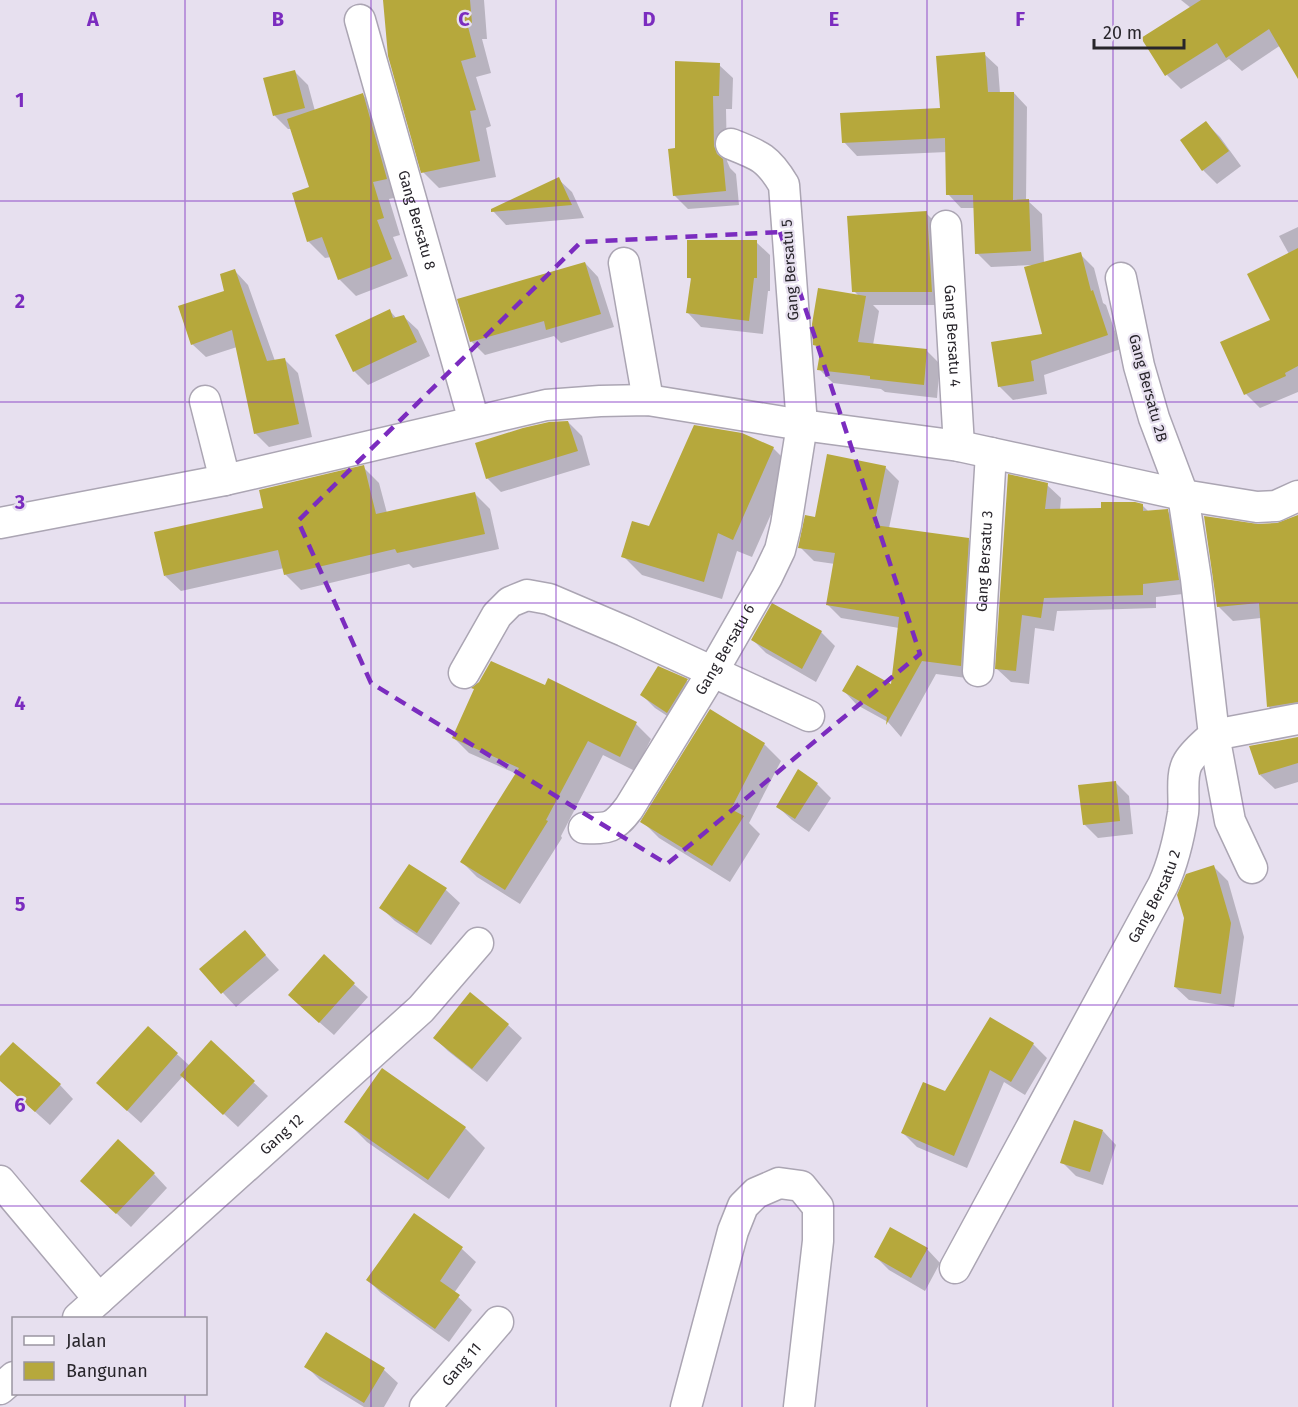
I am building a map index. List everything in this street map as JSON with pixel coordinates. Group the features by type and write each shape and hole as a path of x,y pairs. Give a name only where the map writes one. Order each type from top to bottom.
{"street":[{"name":"Gang Bersatu 8","path":"360,20 474,421"},
{"name":"Gang Bersatu 5","path":"731,144 765,160 773,167 784,185 802,425"},
{"name":"Gang Bersatu 4","path":"946,226 959,446"},
{"path":"624,263 648,400"},
{"name":"Gang Bersatu 2B","path":"1120,278 1139,366 1154,418 1183,495"},
{"path":"0,522 225,480 546,405 648,400 802,425 959,446 1183,495 1257,507 1276,506 1298,496"},
{"path":"205,401 225,480"},
{"name":"Gang Bersatu 6","path":"584,828 604,829 617,824 629,808 713,671 780,550 802,425"},
{"name":"Gang Bersatu 3","path":"978,671 991,453"},
{"path":"1183,495 1196,579 1214,735 1230,821 1252,868"},
{"path":"464,673 497,615 510,602 527,595 549,598 809,716"},
{"path":"1214,735 1298,719"},
{"name":"Gang Bersatu 2","path":"955,1268 1163,885 1178,842 1186,768 1195,753 1214,735"},
{"name":"Gang 12","path":"88,1309 421,1010 478,943"},
{"path":"0,1182 88,1309"},
{"path":"686,1407 733,1231 743,1206 756,1193 779,1183 801,1186 818,1207 818,1241 799,1407"},
{"name":"Gang 11","path":"425,1407 498,1322"},
{"path":"0,1389 12,1379"}],"highlighted area":[{"path":"780,232 920,654 667,864 371,683 298,521 581,242"}],"building":[{"path":"383,0 470,0 472,23 467,23 476,57 461,61 476,110 470,111 480,161 421,173 388,56"},
{"path":"1201,0 1298,0 1298,79 1269,29 1226,58 1217,43 1165,76 1141,38"},
{"path":"985,52 988,92 1014,92 1013,200 1029,199 1031,251 975,254 973,195 946,195 945,138 842,143 840,113 940,108 936,56"},
{"path":"675,61 720,63 719,96 713,96 714,146 717,154 723,159 726,191 673,196 668,149 675,148"},
{"path":"295,70 305,108 273,116 263,78"},
{"path":"363,93 387,179 373,182 384,218 377,220 392,259 338,280 322,237 307,242 292,193 309,187 287,119"},
{"path":"1206,121 1229,151 1202,171 1180,140"},
{"path":"559,177 572,205 491,212 491,209"},
{"path":"927,211 932,292 852,292 847,216"},
{"path":"687,240 757,240 757,278 754,278 749,321 686,313 691,278 687,278"},
{"path":"1298,248 1298,366 1285,373 1286,376 1244,395 1220,342 1270,320 1247,274"},
{"path":"1081,252 1091,291 1093,290 1108,335 1031,361 1034,381 998,387 991,342 1042,334 1024,267"},
{"path":"585,262 601,314 546,330 544,321 470,342 457,299"},
{"path":"235,269 267,361 285,358 299,424 254,434 232,330 191,345 178,306 224,291 220,274"},
{"path":"818,288 866,296 858,342 927,349 924,385 817,370 821,347 813,345 812,324"},
{"path":"390,309 393,318 404,315 417,342 353,372 335,335"},
{"path":"568,421 578,451 486,479 475,443 523,428 549,422"},
{"path":"694,425 742,433 774,447 733,540 718,533 704,582 621,557 632,521 649,526"},
{"path":"827,454 886,466 874,525 969,538 961,666 922,661 886,725 887,717 842,691 857,665 891,684 899,617 826,605 835,553 798,548 805,515 815,517"},
{"path":"364,465 376,514 475,492 485,534 397,553 395,549 284,575 278,550 164,576 154,532 263,508 259,490"},
{"path":"1008,474 1048,483 1045,509 1101,508 1101,502 1135,502 1143,504 1143,511 1168,509 1179,580 1143,584 1143,595 1044,598 1041,618 1022,615 1016,671 995,669"},
{"path":"1298,515 1298,702 1267,707 1259,603 1217,607 1204,516 1258,524 1277,523"},
{"path":"772,603 822,631 802,669 751,640"},
{"path":"491,661 545,685 548,678 637,722 620,757 588,741 546,820 548,821 505,890 460,862 519,768 452,738 474,689 471,688 479,682"},
{"path":"658,666 688,679 667,713 640,695"},
{"path":"710,709 765,743 731,809 744,816 712,866 640,822"},
{"path":"1298,737 1298,763 1259,775 1249,746"},
{"path":"798,769 818,783 795,819 776,807"},
{"path":"1116,781 1120,821 1083,825 1078,785"},
{"path":"409,864 447,888 417,933 379,908"},
{"path":"1214,865 1231,923 1221,994 1174,987 1184,918 1177,895 1186,874"},
{"path":"245,930 266,955 221,994 199,969"},
{"path":"324,954 355,983 319,1023 288,995"},
{"path":"470,992 509,1024 472,1069 433,1038"},
{"path":"990,1017 1034,1043 1011,1082 990,1070 954,1156 901,1133 923,1082 945,1091"},
{"path":"148,1026 178,1053 127,1111 96,1083"},
{"path":"211,1040 255,1081 223,1115 180,1075"},
{"path":"13,1042 61,1084 35,1112 0,1081 0,1056"},
{"path":"382,1068 466,1127 428,1180 344,1122"},
{"path":"1074,1120 1103,1130 1090,1172 1060,1163"},
{"path":"118,1139 155,1173 116,1214 80,1181"},
{"path":"414,1213 463,1247 440,1281 460,1295 435,1329 366,1280"},
{"path":"890,1227 928,1248 911,1278 874,1257"},
{"path":"326,1332 385,1368 364,1403 304,1367"}]}
